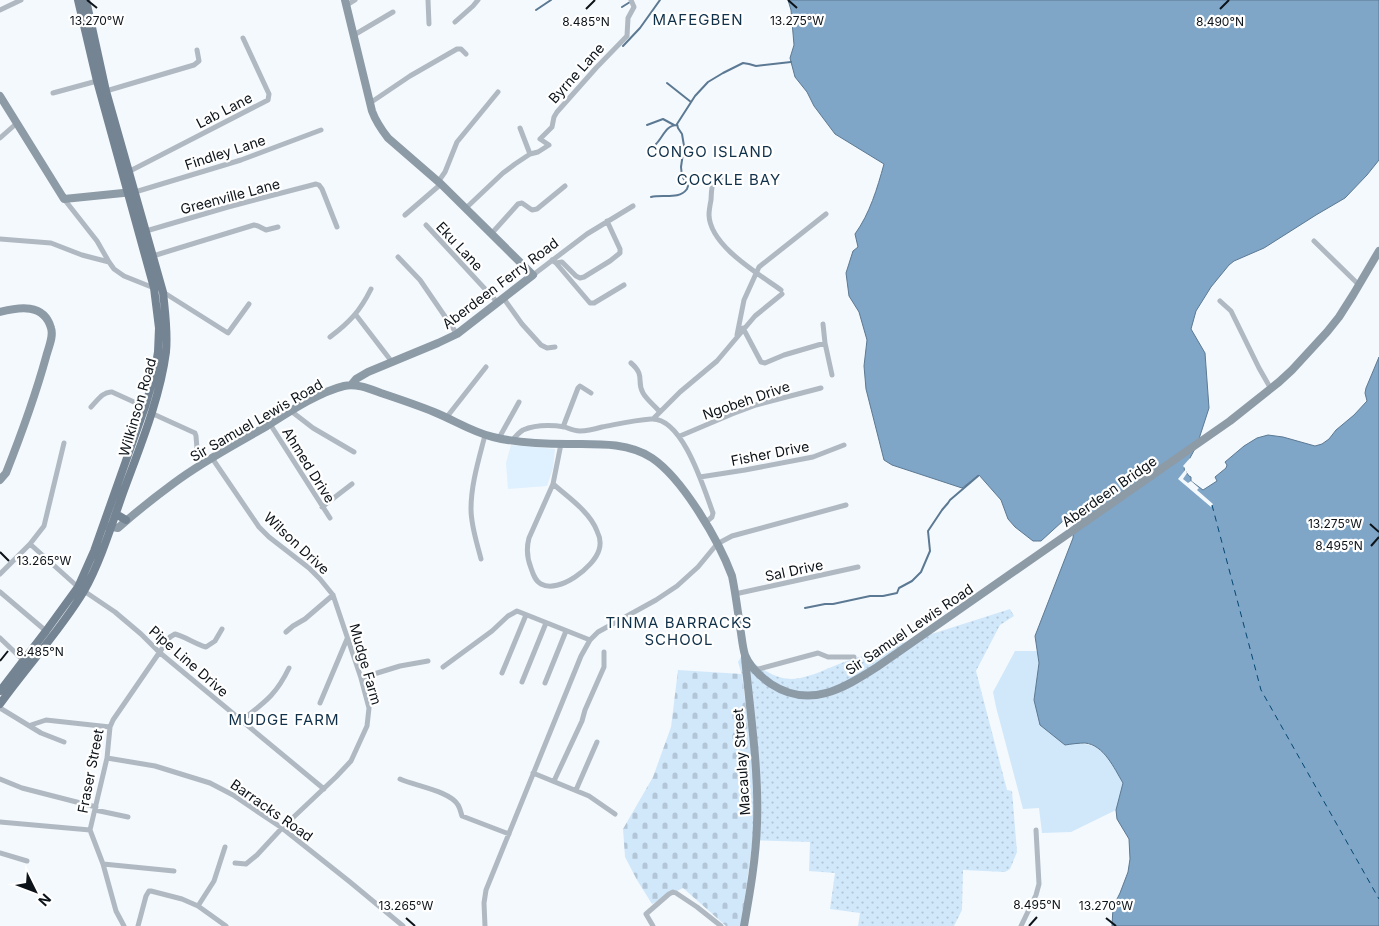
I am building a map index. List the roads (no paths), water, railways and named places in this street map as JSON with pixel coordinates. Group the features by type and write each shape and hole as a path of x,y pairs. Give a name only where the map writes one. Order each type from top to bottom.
{"main road":[{"name":"Wilkinson Road","path":"2,686 81,589 94,551 111,522 148,410 158,352 159,328 154,288 131,192 97,81 78,0"},
{"name":"Wilkinson Road","path":"0,704 58,628 94,570 148,410 162,378 166,350 163,292 146,231 131,192 130,171 106,91 86,0"},
{"path":"346,2 375,120 384,133 440,183 533,275"},
{"path":"0,98 64,199 131,192"},
{"path":"1271,389 1292,370 1339,317 1379,250"},
{"name":"Aberdeen Ferry Road","path":"351,385 362,375 457,334 533,275"},
{"path":"0,312 25,307 38,310 47,318 52,328 52,339 37,390 6,473 0,480"},
{"name":"Sir Samuel Lewis Road","path":"111,522 126,520 174,483 291,411 343,386 351,385 412,403 485,435 512,441 621,446 651,457 674,478 684,491 705,523 727,564 735,594 745,655 758,672 784,691 795,695 821,694 850,684 877,668 1002,581"},
{"name":"Aberdeen Bridge","path":"1002,581 1230,421 1271,389"},
{"name":"Macaulay Street","path":"744,926 754,862 757,824 757,779 745,655"},
{"path":"747,682 758,672"}],"street":[{"path":"0,10 21,0"},
{"path":"346,2 355,0"},
{"path":"428,0 429,24"},
{"path":"455,22 478,0"},
{"name":"Byrne Lane","path":"466,208 503,173 530,154 538,152 549,145 540,139 552,127 556,112 627,36 628,18 634,7 631,0"},
{"path":"354,35 393,12"},
{"name":"Lab Lane","path":"130,171 268,100 268,94 243,38"},
{"path":"370,103 410,76 456,49 462,49 466,54"},
{"path":"106,91 194,64 199,61 197,50"},
{"path":"53,93 97,81"},
{"path":"405,215 440,183 457,142 498,92"},
{"path":"0,138 17,123"},
{"path":"520,128 530,154"},
{"name":"Findley Lane","path":"131,192 242,160 321,130"},
{"path":"654,418 680,392 717,361 743,328 781,292 735,256 716,234 709,217 712,184 718,178 725,176"},
{"name":"Greenville Lane","path":"146,231 316,184 322,189 337,227"},
{"path":"492,233 518,204 522,203 532,210 537,209 565,186"},
{"path":"64,199 119,273 154,288"},
{"name":"Aberdeen Ferry Road","path":"533,275 554,261 587,234 632,206"},
{"path":"737,336 744,300 759,267 826,214"},
{"path":"554,261 562,262 580,278 617,256 620,253 620,249 607,221"},
{"path":"153,256 254,225 266,230 278,227"},
{"name":"Eku Lane","path":"426,225 501,301 541,345 547,348 555,347"},
{"path":"0,239 51,243 82,255 109,262"},
{"path":"1314,241 1359,285"},
{"path":"398,257 420,280 457,334"},
{"path":"554,261 590,303 624,284"},
{"path":"330,337 356,315 371,289"},
{"path":"163,292 228,333 249,304"},
{"path":"1220,301 1231,311 1271,389"},
{"path":"356,315 392,362"},
{"path":"823,324 832,375"},
{"path":"743,328 761,362 765,363 825,343"},
{"path":"631,363 640,373 642,391 660,412"},
{"path":"446,418 486,367"},
{"path":"563,427 578,388 580,386 592,393"},
{"name":"Ngobeh Drive","path":"680,436 748,408 820,388"},
{"path":"91,407 104,394 112,392 195,433 197,449"},
{"path":"499,438 519,402"},
{"path":"291,411 313,428 354,452"},
{"path":"512,441 522,431 538,426 563,427 577,431 654,418 666,424 680,436 693,460 713,513 712,517 705,523"},
{"name":"Ahmed Drive","path":"270,424 330,518"},
{"path":"481,559 472,525 471,509 475,475 485,435"},
{"path":"0,574 30,544 44,526 64,443"},
{"path":"553,484 586,514 594,524 598,532 600,549 596,558 577,576 563,584 548,586 537,581 533,575 526,548 528,538 553,484 560,444"},
{"name":"Fisher Drive","path":"700,477 813,457 844,446"},
{"name":"Wilson Drive","path":"212,458 259,527 268,537 309,568 333,596"},
{"path":"322,507 352,484"},
{"path":"485,926 484,903 486,890 581,656 590,640 607,626 656,600 677,586 724,539 846,506"},
{"name":"Pipe Line Drive","path":"30,544 81,589 115,612 159,652 324,789"},
{"name":"Sal Drive","path":"735,594 858,567"},
{"path":"0,592 46,631"},
{"path":"286,632 333,596"},
{"name":"Mudge Farm","path":"235,863 246,864 257,855 351,761 367,726 369,708 361,678 333,596"},
{"path":"443,666 517,611 590,640"},
{"path":"502,674 526,615"},
{"path":"522,682 546,623"},
{"name":"Fraser Street","path":"124,926 116,911 103,864 90,830 107,758 110,728 117,713 170,637 174,634 206,648 215,641 222,629"},
{"path":"545,683 566,631"},
{"path":"0,638 23,660"},
{"path":"320,703 347,638"},
{"path":"554,781 582,721 604,667 604,652"},
{"path":"758,672 818,653 828,657 854,657"},
{"path":"361,678 400,666 428,661"},
{"path":"242,720 269,699 289,668"},
{"path":"0,708 41,732 64,742"},
{"path":"31,725 46,720 110,728"},
{"path":"576,790 597,742"},
{"name":"Barracks Road","path":"107,758 155,766 210,783 233,794 282,828 403,926"},
{"path":"534,773 589,796 615,814"},
{"path":"0,779 22,788 128,817"},
{"path":"400,779 447,795 458,804 462,816 509,834"},
{"path":"0,822 90,830"},
{"path":"1022,926 1039,884 1036,830"},
{"path":"198,906 214,881 226,847"},
{"path":"0,853 27,860"},
{"path":"103,864 174,871"},
{"path":"138,926 149,891 171,895 198,906 226,926"},
{"path":"653,926 646,914 673,892 697,907 721,926"}],"water":[{"path":"788,0 1379,0 1379,160 1345,198 1264,248 1234,261 1211,287 1196,311 1191,329 1205,353 1209,408 1197,445 1184,469 1191,477 1191,481 1203,490 1217,481 1215,477 1226,468 1225,462 1257,438 1268,435 1315,446 1322,444 1367,401 1366,388 1379,357 1379,926 1112,926 1113,907 1128,872 1130,859 1129,839 1117,819 1116,810 1123,783 1108,758 1098,748 1085,743 1065,745 1040,725 1034,700 1039,663 1035,636 1073,538 1074,524 1068,519 1064,520 1041,541 1033,541 1008,519 1001,500 979,475 962,488 892,465 884,460 866,389 864,366 867,340 859,312 849,296 846,273 853,251 858,247 855,234 869,209 884,164 835,134 795,77 790,58 794,45 791,10"}],"waterway":[{"path":"536,10 551,0"},
{"path":"623,46 640,28 660,0"},
{"path":"622,7 630,2"},
{"path":"651,197 675,196 687,189 688,186 682,176 681,167 684,146 682,134 677,124 695,96 708,82 743,63 756,66 791,62"},
{"path":"667,83 691,102"},
{"path":"647,125 663,119 674,125"},
{"path":"656,146 667,129 677,125"},
{"path":"805,608 897,593 899,588 912,581 921,572 930,551 928,531 942,510 950,500 978,476"}],"district":[{"name":"MAFEGBEN","path":"698,19"},
{"name":"CONGO ISLAND","path":"710,151"},
{"name":"COCKLE BAY","path":"729,179"},
{"name":"TINMA BARRACKS SCHOOL","path":"679,630"},
{"name":"MUDGE FARM","path":"284,719"}]}
